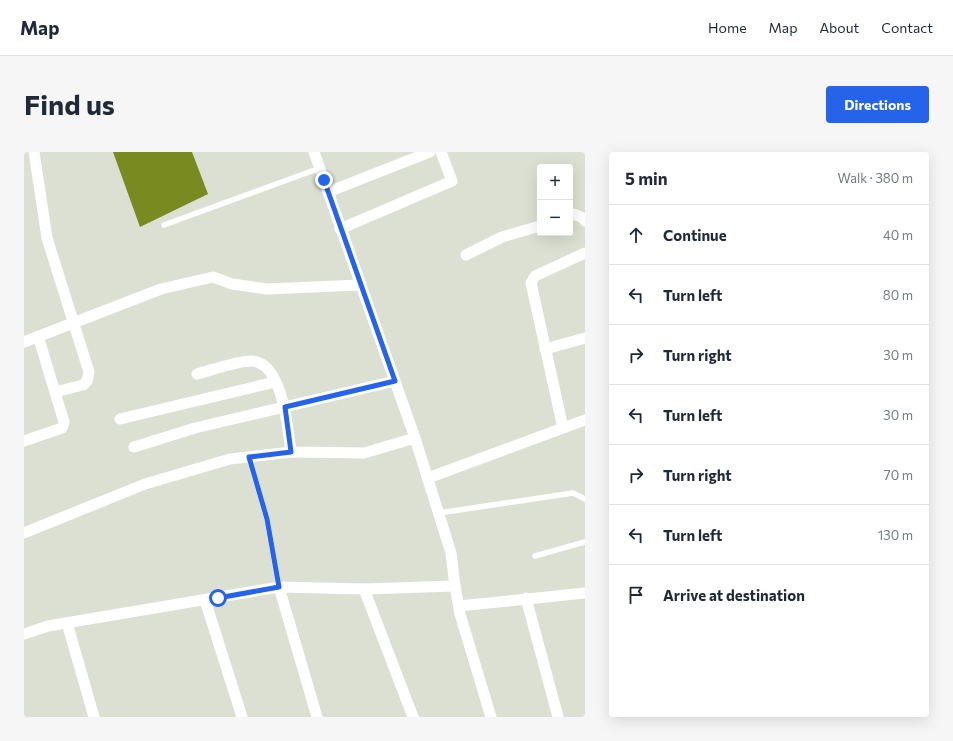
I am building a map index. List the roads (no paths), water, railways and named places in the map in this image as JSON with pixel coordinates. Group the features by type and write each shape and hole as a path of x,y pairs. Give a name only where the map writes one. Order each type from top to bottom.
{"street":[{"path":"34,152 48,238 89,372 89,377 83,385 55,392"},
{"path":"314,152 415,438 439,513 451,553 459,606 491,717"},
{"path":"328,192 430,152"},
{"path":"340,229 452,181 441,152"},
{"path":"573,214 579,216 585,221"},
{"path":"466,255 502,238 537,227"},
{"path":"562,428 531,280 535,276 585,253"},
{"path":"24,342 74,321 161,289 213,277 232,284 268,289 360,285"},
{"path":"24,441 62,428 64,425 38,336"},
{"path":"545,349 585,338"},
{"path":"197,374 250,361 259,362 269,370 285,407 291,452"},
{"path":"134,447 195,428 395,381"},
{"path":"120,419 275,382"},
{"path":"428,478 585,420"},
{"path":"24,533 145,484 230,459 291,452 364,453 415,438"},
{"path":"24,634 48,626 279,587 364,589 455,586"},
{"path":"279,587 317,717"},
{"path":"364,589 413,717"},
{"path":"459,606 585,593"},
{"path":"526,598 558,717"},
{"path":"205,600 242,717"},
{"path":"67,623 94,717"}],"lane":[{"path":"164,225 320,168"},
{"path":"249,457 267,519 279,587"},
{"path":"439,513 573,493 585,499"},
{"path":"535,556 585,542"}]}
